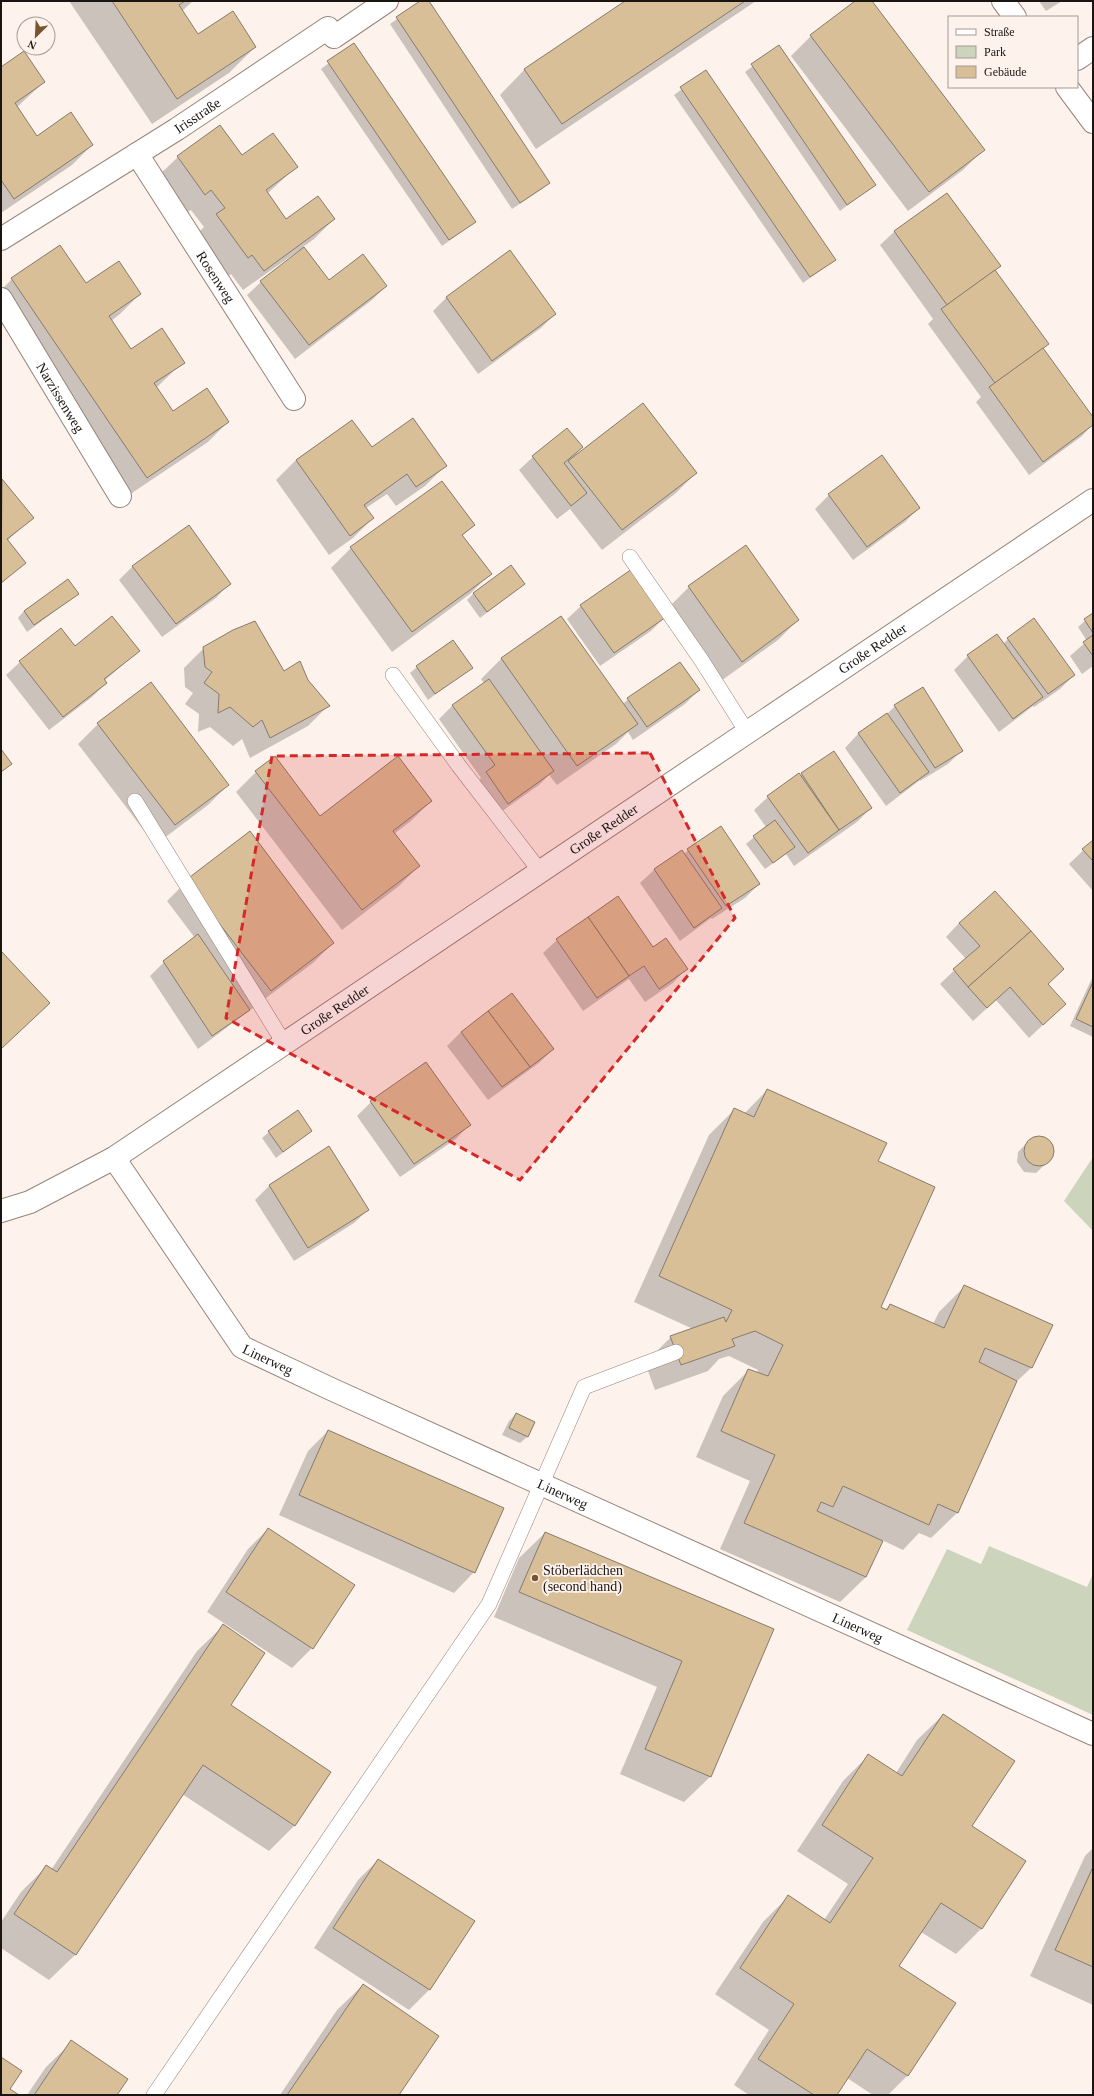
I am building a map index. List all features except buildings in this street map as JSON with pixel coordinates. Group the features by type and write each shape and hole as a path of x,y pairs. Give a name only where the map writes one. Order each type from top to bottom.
{"street":[{"name":"Irisstraße","path":"1,239 137,154 328,28 334,37 387,1"},
{"path":"1003,1 1014,16"},
{"path":"1078,58 1093,48"},
{"path":"1068,88 1093,122"},
{"name":"Rosenweg","path":"137,154 294,399"},
{"name":"Narzissenweg","path":"1,299 120,496"},
{"name":"Große Redder","path":"1,1211 30,1202 114,1158 1093,500"},
{"name":"Linerweg","path":"114,1158 242,1347 1093,1734"}],"lane":[{"path":"630,557 693,649 747,732"},
{"path":"394,675 459,766 540,871"},
{"path":"135,801 284,1043"},
{"path":"154,2095 489,1604 584,1387 676,1352"}],"highlighted area":[{"path":"650,753 735,918 520,1180 226,1018 272,756"}],"green space":[{"path":"1093,1157 1093,1231 1064,1201"},
{"path":"989,1546 1087,1587 1093,1574 1093,1715 907,1630 947,1549 981,1564"}],"place":[{"name":"Stöberlädchen (second hand)","path":"535,1578"}]}
